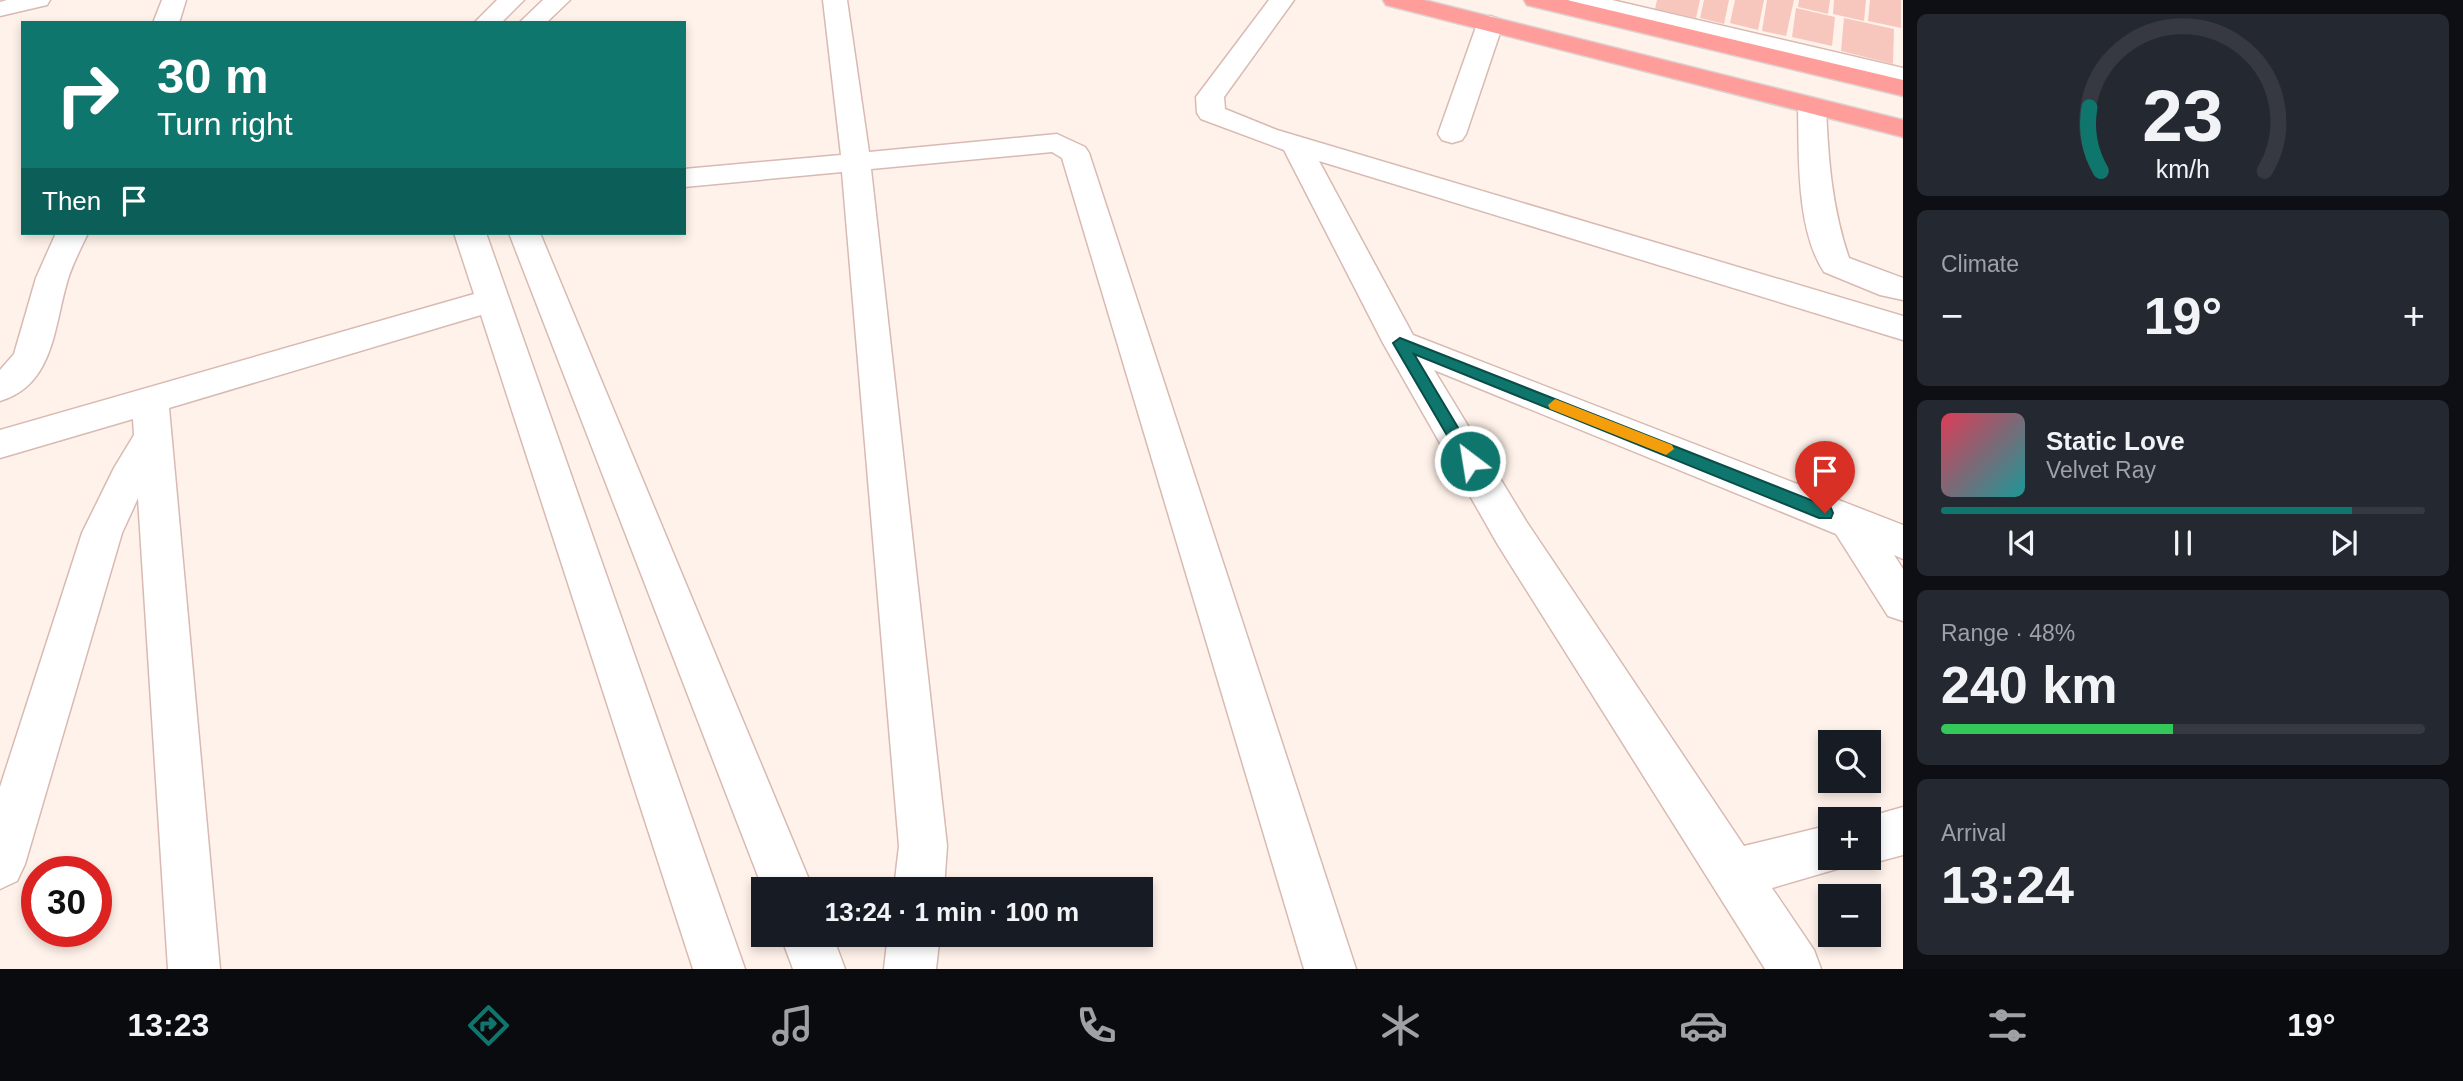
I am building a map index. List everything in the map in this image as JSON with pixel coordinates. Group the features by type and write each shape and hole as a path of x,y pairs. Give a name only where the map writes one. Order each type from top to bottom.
{"highway":[{"path":"1395,0 1903,129"},
{"path":"1536,0 1903,88"}],"street":[{"path":"0,9 38,0"},
{"path":"167,21 174,0"},
{"path":"488,21 512,0"},
{"path":"533,21 558,0"},
{"path":"835,0 856,162 923,846 920,877"},
{"path":"1282,0 1210,97 1211,113 1228,122 1295,144 1903,328"},
{"path":"1581,0 1903,76"},
{"path":"1452,135 1490,24"},
{"path":"1812,106 1814,176 1824,230 1835,265 1892,288 1903,289"},
{"path":"686,178 1057,143 1074,153 1330,969"},
{"path":"1295,144 1400,343 1513,533 1795,969"},
{"path":"0,388 16,380 38,342 51,280 71,235"},
{"path":"471,235 719,969"},
{"path":"525,235 783,877"},
{"path":"0,444 152,418 493,300"},
{"path":"1400,343 1903,542"},
{"path":"0,864 102,533 133,468 152,418"},
{"path":"152,418 194,969"},
{"path":"1850,523 1903,603"},
{"path":"1881,837 1903,831"},
{"path":"1735,873 1818,852"},
{"path":"811,947 819,969"},
{"path":"910,969 913,947"}],"building":[{"path":"1657,0 1700,0 1696,18 1655,9"},
{"path":"1704,0 1729,0 1724,24 1700,18"},
{"path":"1735,0 1764,0 1758,30 1730,23"},
{"path":"1767,0 1794,0 1786,36 1762,31"},
{"path":"1799,0 1830,0 1828,14 1798,7"},
{"path":"1834,0 1866,0 1864,21 1833,14"},
{"path":"1870,0 1901,0 1901,28 1868,21"},
{"path":"1796,8 1835,17 1832,46 1792,37"},
{"path":"1844,18 1894,29 1893,64 1841,51"}],"slow traffic":[{"path":"1555,405 1666,449"}],"route":[{"path":"1470,461 1400,343 1825,513"}]}
